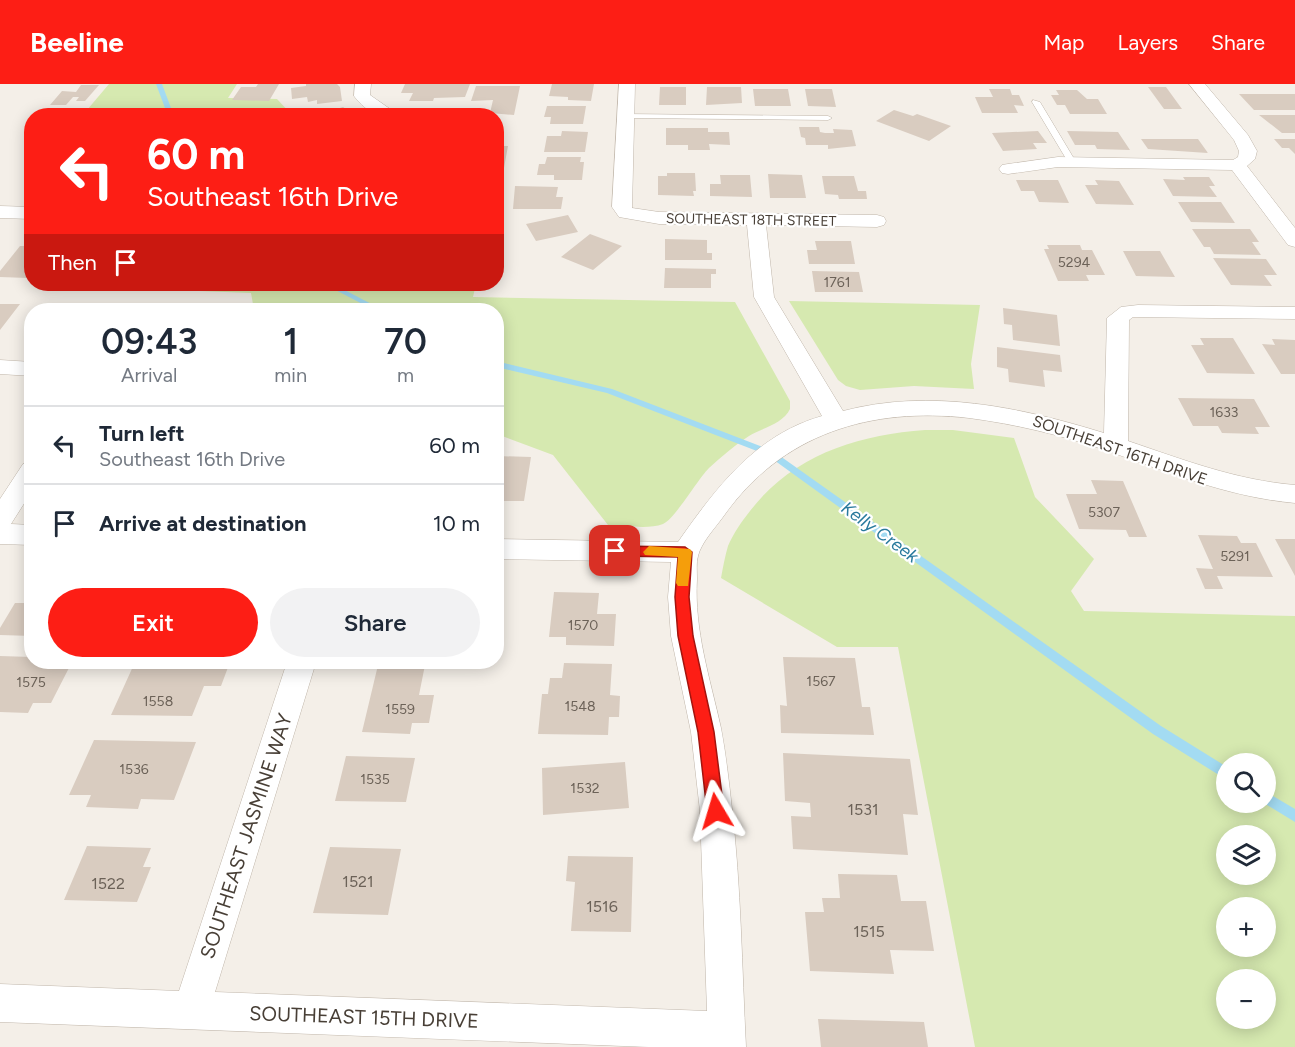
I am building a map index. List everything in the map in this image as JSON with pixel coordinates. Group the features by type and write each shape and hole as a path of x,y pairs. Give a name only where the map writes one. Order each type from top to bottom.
{"street":[{"path":"363,84 362,96 376,108"},
{"path":"626,116 627,84"},
{"path":"1008,169 1039,163 1071,162 1237,165 1246,159 1248,151 1242,139 1197,84"},
{"name":"SOUTHEAST 18TH STREET","path":"626,116 621,207 626,213 659,218 877,221"},
{"path":"1237,165 1295,241"},
{"path":"0,212 24,213"},
{"path":"756,219 764,297 836,420"},
{"path":"1116,445 1118,318 1122,314 1138,311 1295,313"},
{"path":"0,367 24,368"},
{"name":"SOUTHEAST 16TH DRIVE","path":"685,552 739,479 759,461 800,434 836,420 874,412 926,407 980,410 1041,422 1116,445 1221,483 1295,494"},
{"path":"0,520 24,482"},
{"path":"0,534 24,535"},
{"path":"504,549 685,552 682,597 686,636 706,732 716,811 727,1039"},
{"name":"SOUTHEAST JASMINE WAY","path":"191,1011 300,669"},
{"name":"SOUTHEAST 15TH DRIVE","path":"0,1003 727,1039"}],"lane":[{"path":"1036,102 1071,162"},
{"path":"626,116 828,118"}],"green space":[{"path":"109,84 237,84 228,98 277,99 285,108 89,108"},
{"path":"199,291 474,291 473,297 735,302 790,401 790,409 782,418 749,436 714,464 668,521 657,526 643,527 608,525 553,455 504,437 504,303 253,303 251,293"},
{"path":"789,301 980,305 971,364 974,389 914,386 860,390 846,386 838,380"},
{"path":"925,430 953,430 1014,438 1035,497 1094,559 1071,591 1084,611 1295,616 1295,1047 975,1047 898,647 837,647 721,578 732,537 767,492 786,475 806,462 828,451 875,437"}],"building":[{"path":"258,84 279,84 269,101 232,100 241,87 256,87"},
{"path":"306,84 337,84 340,87 342,101 317,104 317,100 308,102 307,97 292,99 291,88 306,86"},
{"path":"405,84 470,84 465,97 409,101 413,93 401,93"},
{"path":"552,84 594,84 591,101 549,96"},
{"path":"81,85 99,85 85,101 76,101 79,97 73,97 66,105 50,105 62,91 76,92"},
{"path":"476,86 520,86 514,115 504,114 504,108 491,108 493,100 471,101"},
{"path":"660,87 686,87 686,105 659,105"},
{"path":"707,87 741,87 742,103 706,105"},
{"path":"1148,87 1166,87 1182,109 1164,109"},
{"path":"753,89 788,89 791,106 755,106"},
{"path":"805,89 832,89 836,107 808,106"},
{"path":"989,89 1010,89 1012,95 1019,95 1024,106 1014,105 1018,113 982,113 975,97 993,97"},
{"path":"1056,90 1077,90 1087,99 1098,99 1107,114 1070,114 1065,105 1057,105 1051,95 1059,95"},
{"path":"1239,94 1295,94 1295,110 1254,110"},
{"path":"547,106 586,106 583,124 550,124 551,117 544,117"},
{"path":"894,110 913,116 917,114 951,126 929,141 876,121"},
{"path":"1259,115 1295,115 1295,133 1282,133"},
{"path":"799,127 819,127 820,132 825,133 834,133 833,129 852,130 856,146 828,149 828,145 806,145"},
{"path":"666,128 708,128 708,132 729,132 730,145 709,144 710,150 688,150 688,145 666,145"},
{"path":"562,131 588,132 585,152 544,152 547,136 561,136"},
{"path":"1038,131 1047,143 1033,143 1037,149 1003,151 992,133"},
{"path":"1067,131 1118,132 1130,150 1097,149 1095,145 1075,145"},
{"path":"1141,139 1198,139 1208,153 1148,149"},
{"path":"1274,139 1295,139 1295,154 1289,148 1282,148"},
{"path":"504,146 508,146 504,168"},
{"path":"547,157 581,157 580,162 584,162 582,180 554,180 554,175 537,175 539,164 545,164"},
{"path":"667,173 695,173 694,196 658,195 658,176 667,176"},
{"path":"768,174 802,175 806,198 770,198"},
{"path":"720,175 750,175 752,197 710,196 710,184 721,184"},
{"path":"822,176 854,176 858,191 866,191 867,199 839,199 838,195 825,194"},
{"path":"1183,177 1209,177 1215,186 1209,186 1217,197 1173,196 1163,179 1185,180"},
{"path":"1016,180 1058,180 1069,203 1039,202 1034,191 1021,191"},
{"path":"1095,180 1119,181 1134,205 1096,204 1085,185 1098,185"},
{"path":"515,186 558,187 556,197 563,197 561,209 513,209"},
{"path":"1178,202 1221,202 1235,223 1191,222"},
{"path":"568,215 578,232 536,241 526,224"},
{"path":"1192,229 1250,229 1259,242 1252,242 1261,255 1214,254 1210,247 1204,247"},
{"path":"590,234 622,246 593,270 561,257"},
{"path":"665,239 707,240 707,253 712,253 712,260 665,260"},
{"path":"815,241 851,241 855,264 809,264 807,250 817,250"},
{"path":"1047,245 1080,245 1082,250 1092,250 1105,275 1086,275 1089,281 1058,281 1044,249 1049,249"},
{"path":"20,246 24,246 24,278 0,277 0,271"},
{"path":"1123,251 1160,251 1175,277 1136,276"},
{"path":"1213,258 1266,259 1277,275 1264,275 1272,286 1231,285"},
{"path":"665,268 716,269 716,274 711,274 711,288 664,288"},
{"path":"812,271 859,272 863,292 815,292"},
{"path":"0,304 20,304 0,330"},
{"path":"1003,308 1057,315 1060,346 1013,340 1012,325 1004,324"},
{"path":"1200,338 1233,338 1255,374 1207,373 1191,345 1204,345"},
{"path":"1272,339 1295,340 1295,374 1281,374 1262,344 1275,345"},
{"path":"997,347 1060,355 1062,372 1043,370 1045,387 1009,382 1008,369 997,367"},
{"path":"1178,398 1254,399 1270,427 1255,427 1259,434 1222,433 1218,426 1193,426"},
{"path":"504,456 531,457 524,501 504,501"},
{"path":"1091,480 1123,481 1147,537 1129,537 1126,530 1079,529 1066,494 1097,494"},
{"path":"1198,535 1237,536 1241,543 1256,543 1273,577 1217,576 1223,589 1205,589 1196,568 1213,569"},
{"path":"1275,539 1295,539 1295,576"},
{"path":"554,592 599,593 597,614 616,614 614,646 566,645 566,637 549,637"},
{"path":"15,603 24,603 24,636 0,635 0,628"},
{"path":"0,656 24,657 24,669 68,669 51,703 33,703 28,713 0,712"},
{"path":"783,657 855,658 862,707 870,707 874,735 781,733 780,705 787,706"},
{"path":"564,663 612,664 610,695 620,696 619,717 609,717 608,735 538,734 542,694 548,694 550,678 562,678"},
{"path":"132,669 227,669 221,686 204,686 192,716 111,715"},
{"path":"377,669 424,669 419,695 434,695 429,723 412,723 410,734 362,732"},
{"path":"94,740 196,742 174,800 141,799 138,809 86,807 91,795 69,795"},
{"path":"783,753 910,759 918,815 903,814 908,855 793,849 791,816 811,817 810,803 785,801"},
{"path":"346,756 415,758 406,802 335,801"},
{"path":"625,762 629,808 543,815 542,768"},
{"path":"87,846 151,848 143,867 151,867 137,902 64,900"},
{"path":"330,847 401,849 388,915 313,913"},
{"path":"568,856 633,857 631,932 571,931 575,882 566,881"},
{"path":"838,874 897,875 901,901 926,901 934,951 890,950 894,974 810,971 805,912 824,912 822,898 840,898"},
{"path":"818,1019 924,1022 928,1047 821,1047"}],"waterway":[{"name":"Kelly Creek","path":"159,84 168,108"},
{"name":"Kelly Creek","path":"342,291 365,303"},
{"name":"Kelly Creek","path":"504,366 609,391 770,453 1157,730 1216,767"},
{"name":"Kelly Creek","path":"1276,804 1295,816"}],"slow traffic":[{"path":"649,552 685,552 683,583"}],"route":[{"path":"615,551 685,552 682,597 686,636 706,732 716,811"}]}
